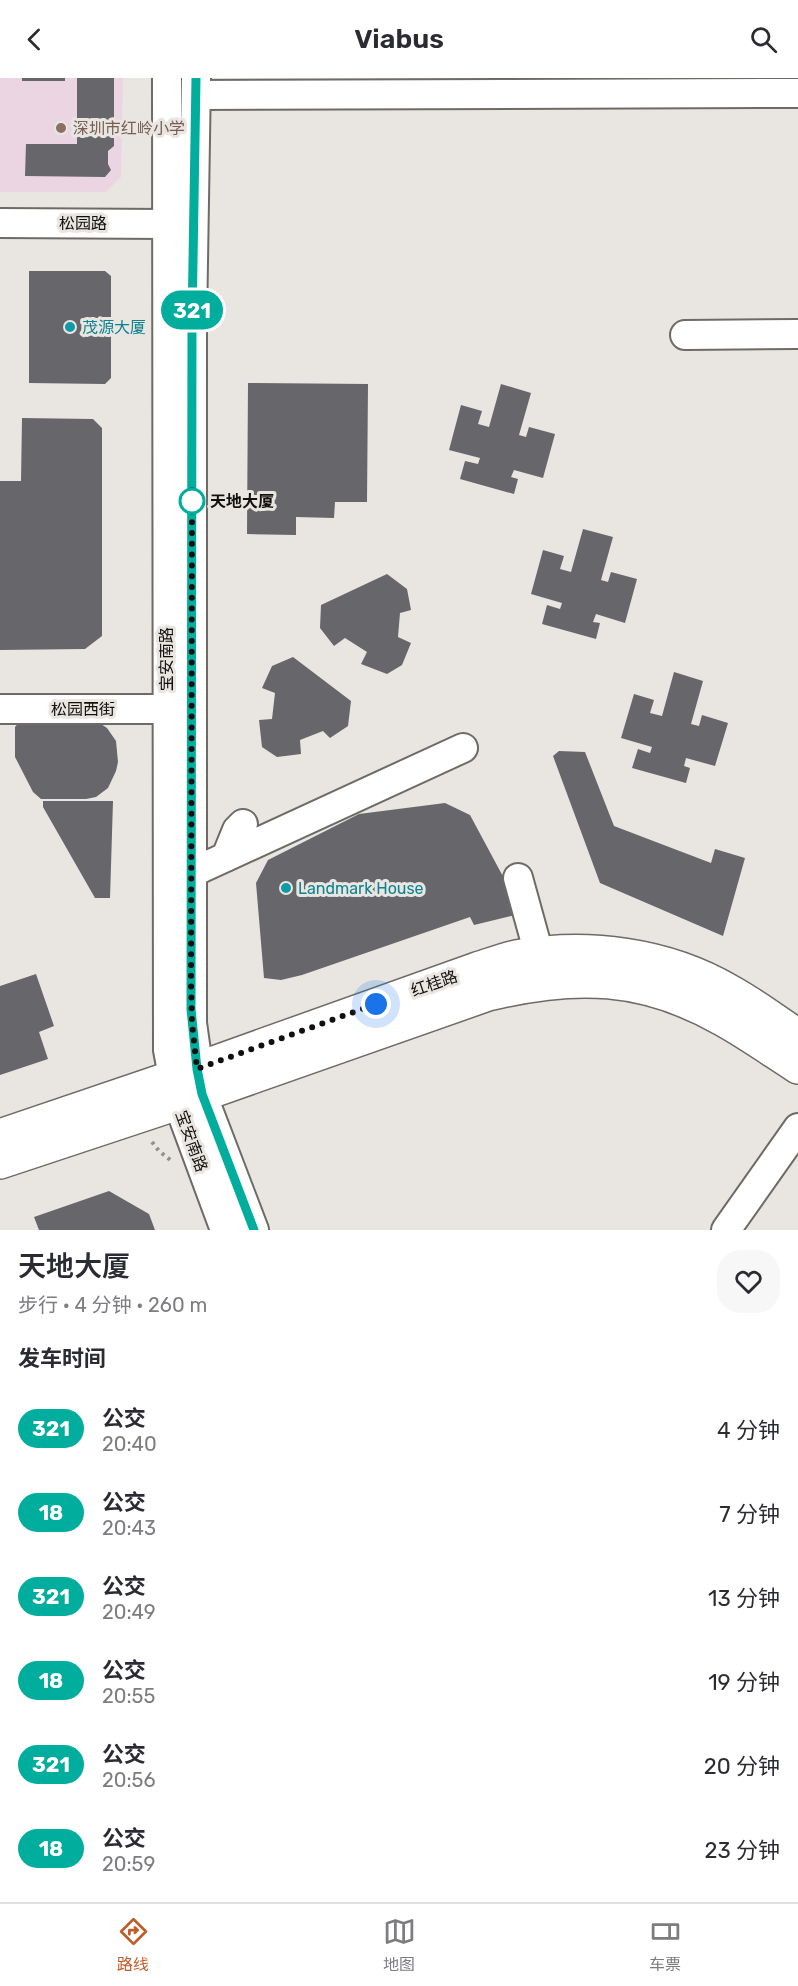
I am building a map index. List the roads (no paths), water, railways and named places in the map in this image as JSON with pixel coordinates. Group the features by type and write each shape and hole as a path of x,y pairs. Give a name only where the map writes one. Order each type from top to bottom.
{"main road":[{"name":"红桂路","path":"0,1162 477,969 539,954 588,952 663,963 728,990 798,1036"},
{"name":"红桂路","path":"0,1136 187,1086 488,994 529,984 564,980 609,981 670,994 722,1019 798,1067"}],"street":[{"name":"宝安南路","path":"166,78 166,1013 168,1050 254,1230"},
{"name":"宝安南路","path":"196,87 192,323 191,1009 187,1086 225,1230"},
{"path":"196,87 798,93"},
{"name":"松园路","path":"0,223 166,224"},
{"path":"685,335 798,334"},
{"name":"松园西街","path":"0,709 166,709"},
{"path":"191,873 463,748"},
{"path":"226,857 237,830 243,824"},
{"path":"518,878 539,954"},
{"path":"726,1230 798,1128"}],"place":[{"name":"深圳市红岭小学","path":"61,128"},
{"name":"茂源大厦","path":"70,327"},
{"name":"天地大厦","path":"192,501"},
{"name":"Landmark House","path":"286,888"}]}
